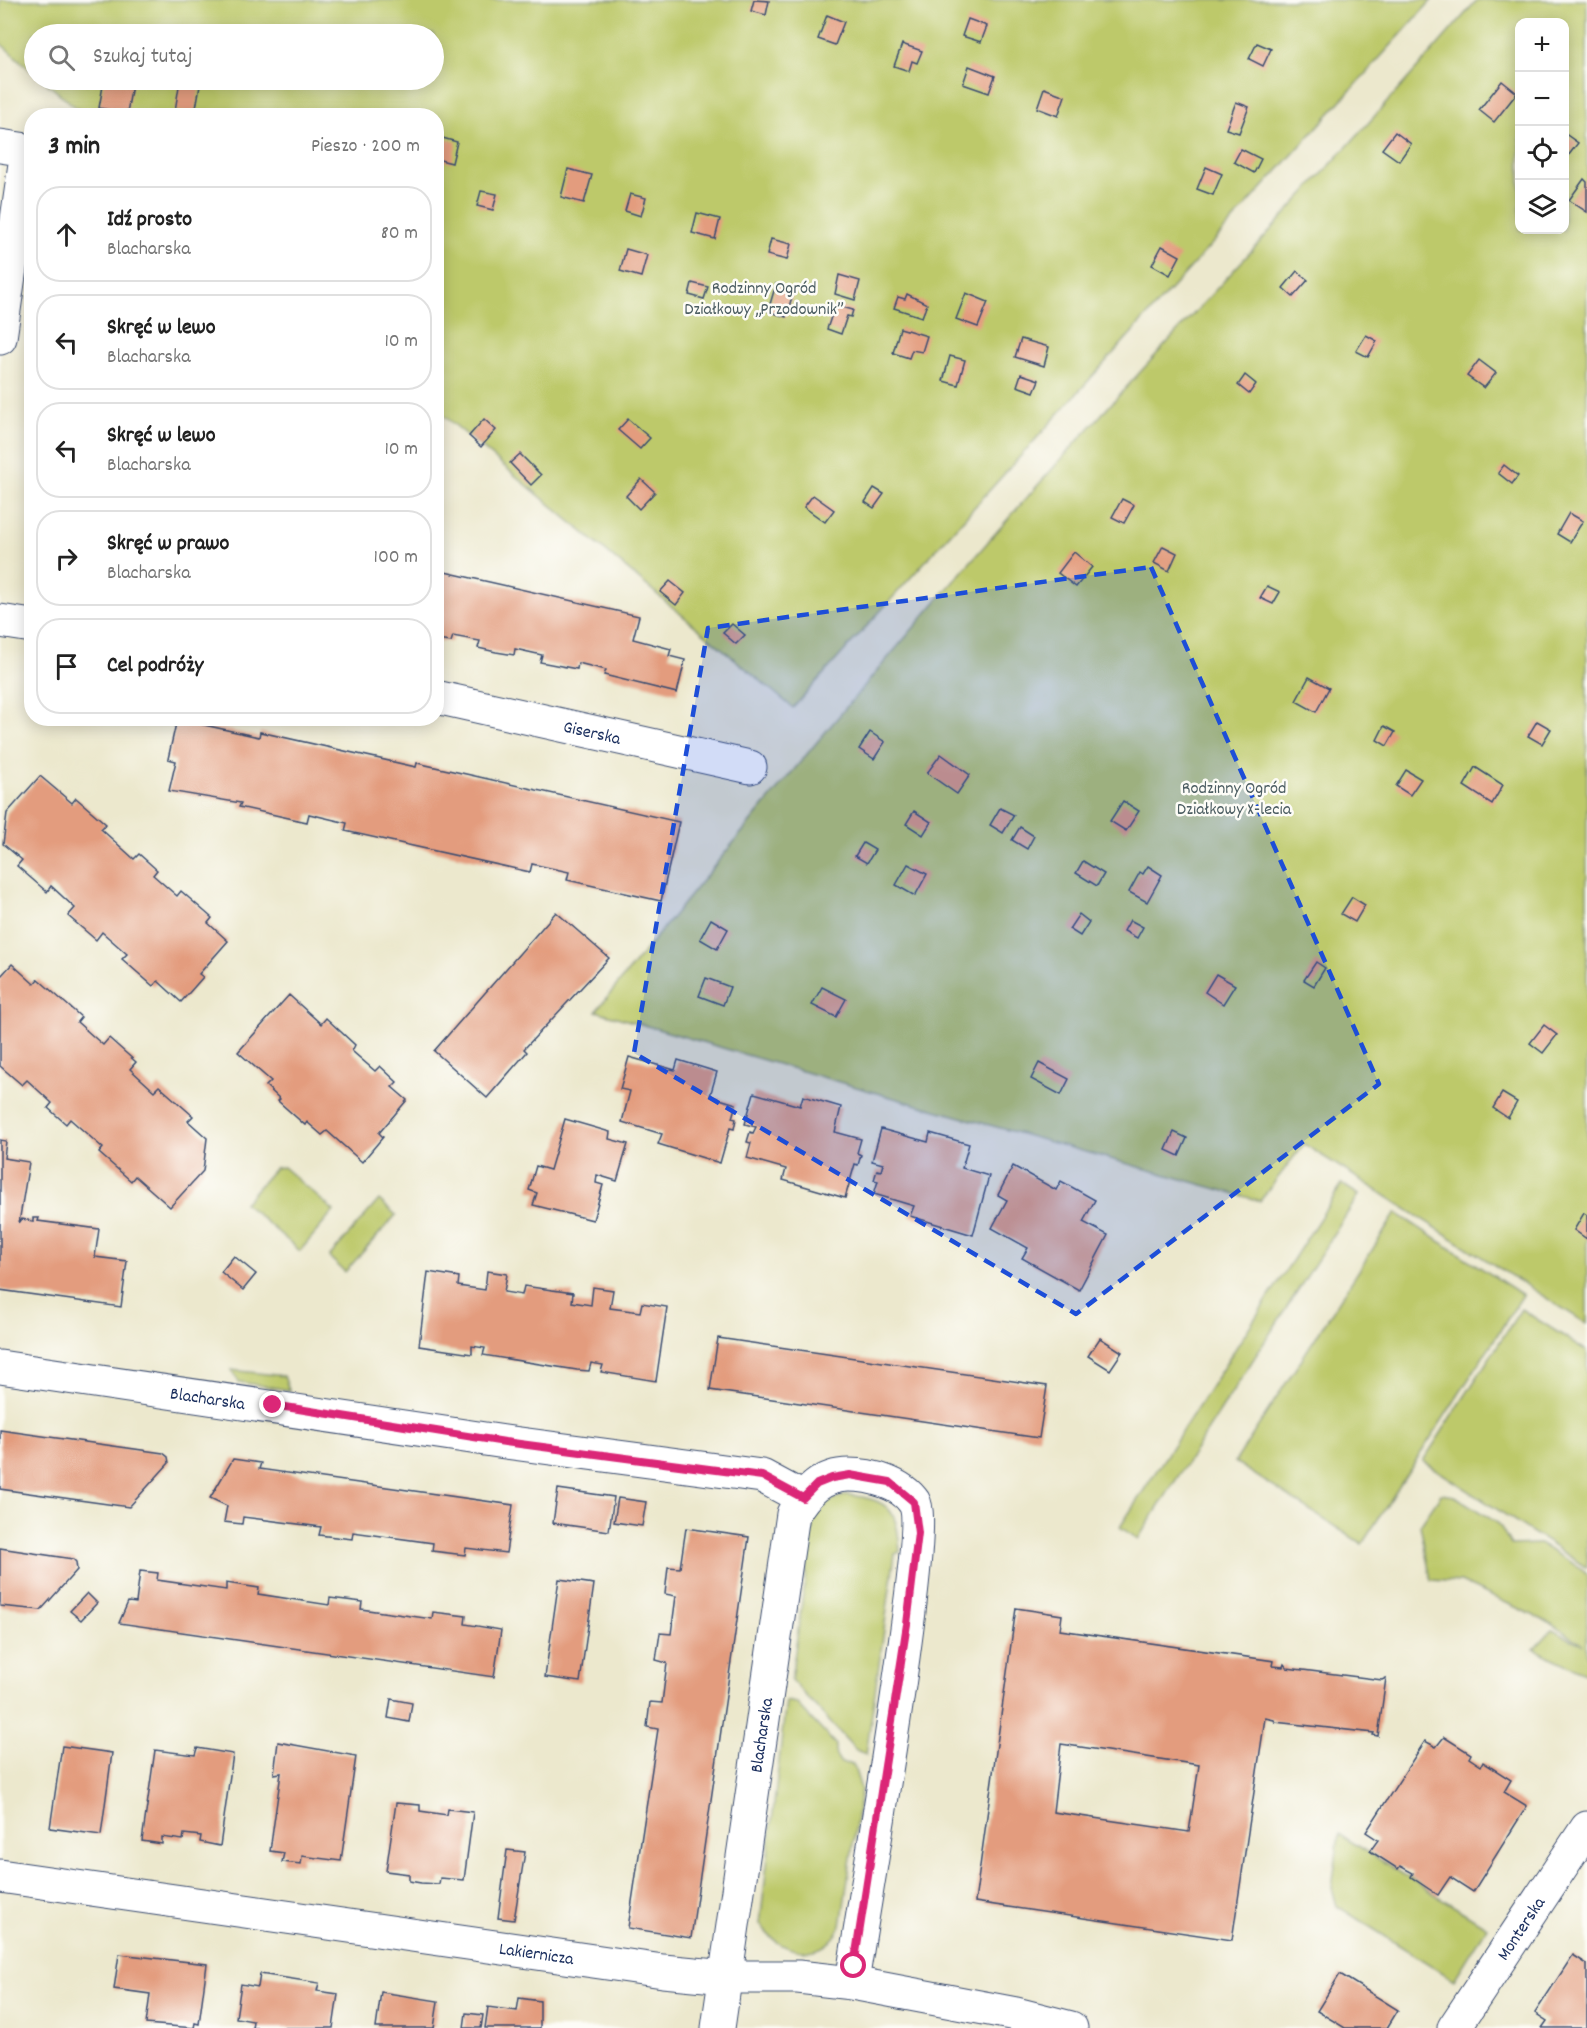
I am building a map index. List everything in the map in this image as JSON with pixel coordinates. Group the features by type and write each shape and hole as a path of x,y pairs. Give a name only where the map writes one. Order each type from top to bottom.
{"street":[{"path":"0,338 13,148"},
{"path":"0,621 24,625"},
{"name":"Giserska","path":"444,699 750,767"},
{"name":"Blacharska","path":"0,1367 505,1442 762,1476 803,1498"},
{"name":"Blacharska","path":"718,2028 793,1514 803,1498 817,1484 832,1478 850,1475 890,1482 914,1502 918,1533 905,1636 852,1983"},
{"name":"Monterska","path":"1454,2028 1587,1828"},
{"name":"Lakiernicza","path":"0,1876 314,1920 536,1955 726,1977 798,1977 852,1983 1016,2014 1071,2028"}],"highlighted area":[{"path":"1151,567 1379,1084 1076,1314 634,1053 708,628"}],"green space":[{"name":"Rodzinny Ogród Działkowy „Przodownik”","path":"0,0 1432,0 793,708 444,416 444,108 77,108 55,90 444,90 444,24 24,24 24,64 0,43"},
{"name":"Rodzinny Ogród Działkowy X-lecia","path":"1477,0 1587,0 1587,1324 1304,1144 1260,1201 596,1011 814,745 981,549"},
{"path":"283,1167 334,1211 300,1251 244,1203 275,1168"},
{"path":"1342,1184 1359,1195 1138,1539 1120,1527"},
{"path":"379,1200 396,1215 345,1272 329,1257"},
{"path":"1396,1213 1523,1295 1362,1544 1235,1462"},
{"path":"1521,1309 1587,1351 1587,1568 1423,1461"},
{"path":"231,1370 284,1376 289,1390 239,1382"},
{"path":"1441,1494 1455,1496 1499,1524 1511,1545 1540,1544 1582,1569 1587,1575 1587,1674 1534,1649 1552,1630 1583,1645 1552,1624 1461,1582 1431,1580 1420,1525"},
{"path":"848,1495 874,1500 889,1510 897,1526 900,1552 895,1554 866,1754 856,1750 791,1680 813,1523 826,1504"},
{"path":"786,1701 796,1703 836,1745 836,1756 841,1763 853,1764 861,1789 841,1926 824,1946 813,1950 801,1951 778,1943 760,1924"},
{"path":"1339,1834 1487,1927 1454,1980 1337,1906 1332,1888"}],"building":[{"path":"754,0 769,1 766,15 751,11"},
{"path":"827,15 844,22 835,45 818,39"},
{"path":"968,19 987,26 981,42 962,36"},
{"path":"1257,43 1271,49 1263,66 1249,59"},
{"path":"902,44 922,51 917,63 912,61 909,71 894,66"},
{"path":"969,66 995,76 989,93 963,84"},
{"path":"1502,81 1515,91 1515,96 1494,122 1479,110"},
{"path":"1044,88 1065,96 1058,116 1037,108"},
{"path":"102,90 131,90 128,108 99,108"},
{"path":"178,90 199,90 196,108 175,108"},
{"path":"1236,102 1249,107 1239,133 1226,129"},
{"path":"1395,132 1411,144 1399,161 1382,149"},
{"path":"1569,137 1578,143 1569,155"},
{"path":"444,138 457,142 452,163 444,161"},
{"path":"1241,149 1261,159 1254,173 1234,162"},
{"path":"1206,167 1222,174 1213,195 1197,189"},
{"path":"568,169 592,175 584,203 561,197"},
{"path":"1584,179 1587,182 1587,212 1569,200"},
{"path":"481,191 497,194 493,210 477,206"},
{"path":"630,194 646,198 641,216 625,211"},
{"path":"697,213 720,219 715,239 692,233"},
{"path":"771,239 791,244 787,260 767,255"},
{"path":"1162,246 1180,256 1170,275 1152,265"},
{"path":"626,249 647,255 641,277 620,271"},
{"path":"1297,271 1308,280 1293,297 1283,288"},
{"path":"839,275 860,281 855,300 835,294"},
{"path":"692,283 708,287 704,299 689,295"},
{"path":"776,284 794,290 786,317 768,311"},
{"path":"966,293 988,302 978,327 956,319"},
{"path":"907,294 927,304 922,317 894,308 898,297 905,299"},
{"path":"835,305 853,310 851,317 847,316 841,334 827,329"},
{"path":"900,328 927,336 922,352 912,350 909,358 893,353"},
{"path":"1366,335 1377,341 1368,357 1356,351"},
{"path":"1021,339 1049,347 1044,366 1015,357"},
{"path":"950,356 965,360 958,385 943,381"},
{"path":"1479,360 1496,373 1484,388 1467,376"},
{"path":"1021,374 1039,380 1034,392 1017,386"},
{"path":"1245,375 1256,384 1249,394 1238,385"},
{"path":"484,419 496,430 481,447 469,436"},
{"path":"628,419 650,438 640,449 618,430"},
{"path":"520,454 541,475 531,485 510,463"},
{"path":"1504,465 1518,476 1512,484 1498,473"},
{"path":"641,479 655,492 639,509 626,496"},
{"path":"874,488 884,494 874,508 865,502"},
{"path":"813,495 834,510 825,522 804,507"},
{"path":"1122,499 1134,505 1124,523 1112,517"},
{"path":"1569,513 1583,521 1570,542 1557,534"},
{"path":"1163,546 1177,553 1169,571 1154,563"},
{"path":"1074,552 1092,567 1076,587 1058,573"},
{"path":"444,572 639,616 633,639 671,649 669,656 685,660 677,693 604,675 606,670 578,663 577,669 540,662 542,655 515,649 514,655 496,652 478,648 480,641 453,636 451,642 444,641"},
{"path":"670,581 685,593 676,605 660,592"},
{"path":"1267,586 1280,592 1273,604 1260,598"},
{"path":"732,624 745,635 736,644 723,633"},
{"path":"1309,677 1329,688 1316,712 1296,701"},
{"path":"1537,721 1551,729 1542,744 1528,736"},
{"path":"175,726 209,726 259,737 260,732 416,767 417,763 679,822 661,901 567,880 569,872 532,864 530,872 345,831 347,823 309,814 307,822 239,807 241,803 169,791 176,761 168,759"},
{"path":"1384,726 1395,732 1387,746 1377,740"},
{"path":"870,732 885,742 874,759 859,749"},
{"path":"941,754 970,775 957,794 927,773"},
{"path":"1475,767 1503,785 1492,804 1464,786"},
{"path":"1406,770 1421,779 1410,795 1396,786"},
{"path":"40,776 72,803 76,798 106,824 101,829 134,859 139,854 157,870 153,875 177,896 181,891 212,918 208,923 228,941 199,974 203,977 181,1002 158,981 153,986 122,959 127,954 102,932 96,940 68,916 75,908 51,886 47,892 17,866 22,860 3,844 7,813"},
{"path":"1123,801 1139,811 1126,831 1110,821"},
{"path":"1000,808 1014,815 1003,833 990,825"},
{"path":"914,811 931,822 923,835 906,824"},
{"path":"1020,827 1034,836 1027,849 1012,840"},
{"path":"863,843 875,850 867,863 855,856"},
{"path":"1083,861 1104,874 1097,886 1076,873"},
{"path":"908,864 927,874 915,896 896,885"},
{"path":"1148,866 1162,875 1147,902 1129,892 1140,872 1143,874"},
{"path":"1352,897 1365,905 1355,922 1341,914"},
{"path":"556,912 609,958 524,1049 527,1052 487,1098 434,1051"},
{"path":"1079,914 1089,922 1080,936 1069,929"},
{"path":"711,919 728,929 717,949 700,939"},
{"path":"1130,920 1143,927 1137,938 1124,931"},
{"path":"1316,962 1325,968 1314,986 1304,980"},
{"path":"12,964 34,984 38,979 81,1017 77,1022 103,1045 109,1038 136,1062 130,1069 154,1091 159,1086 193,1116 188,1121 207,1138 203,1171 170,1207 135,1176 131,1181 99,1153 103,1148 70,1119 66,1124 48,1108 52,1103 27,1080 22,1085 0,1066 0,977"},
{"path":"1216,974 1235,985 1223,1004 1205,992"},
{"path":"706,978 730,987 723,1005 699,996"},
{"path":"822,987 846,999 836,1017 812,1005"},
{"path":"289,995 321,1024 326,1018 355,1045 352,1051 375,1071 380,1066 397,1082 392,1087 407,1100 379,1133 383,1137 362,1162 327,1131 322,1135 307,1122 305,1125 278,1101 280,1099 266,1086 271,1081 238,1052"},
{"path":"1544,1025 1557,1035 1543,1053 1530,1043"},
{"path":"629,1057 675,1070 678,1060 717,1072 710,1096 736,1104 732,1118 736,1119 734,1129 730,1128 720,1163 658,1144 662,1134 622,1122 630,1091 620,1089"},
{"path":"1039,1063 1069,1079 1061,1095 1031,1079"},
{"path":"754,1093 800,1106 803,1096 841,1107 835,1132 861,1139 857,1153 861,1155 858,1165 855,1164 845,1198 783,1180 786,1169 747,1158 751,1143 747,1142 750,1132 753,1133 756,1127 745,1124"},
{"path":"1502,1093 1517,1102 1508,1118 1493,1108"},
{"path":"565,1119 610,1132 609,1139 628,1144 617,1181 597,1175 596,1183 603,1185 593,1220 533,1205 537,1193 529,1190 536,1166 550,1170"},
{"path":"881,1129 928,1142 930,1133 969,1144 962,1168 989,1176 973,1235 910,1216 914,1206 874,1194 878,1181 874,1180 877,1170 881,1171 883,1164 872,1161"},
{"path":"1174,1132 1187,1138 1179,1156 1166,1150"},
{"path":"0,1140 6,1141 4,1158 29,1162 19,1223 22,1219 33,1221 33,1218 39,1218 38,1221 99,1229 95,1257 127,1261 121,1307 0,1290"},
{"path":"1013,1166 1056,1190 1061,1181 1095,1200 1083,1222 1108,1235 1079,1290 1022,1258 1028,1248 992,1228 1007,1200 998,1195"},
{"path":"1584,1213 1587,1215 1587,1239 1574,1230"},
{"path":"234,1256 256,1274 243,1290 221,1272"},
{"path":"487,1271 507,1274 504,1292 522,1295 524,1286 573,1293 572,1302 591,1305 593,1287 613,1290 610,1308 640,1312 642,1303 667,1307 656,1381 601,1372 603,1365 591,1363 589,1371 577,1370 483,1355 485,1348 472,1346 472,1354 419,1346 428,1272 459,1277 458,1286 485,1290"},
{"path":"718,1338 1047,1386 1039,1438 710,1390"},
{"path":"1100,1338 1122,1352 1110,1370 1088,1356"},
{"path":"0,1430 163,1453 168,1457 169,1463 129,1507 0,1489"},
{"path":"233,1459 261,1463 259,1469 513,1505 506,1553 466,1548 465,1555 432,1551 433,1543 353,1532 352,1539 319,1535 321,1527 243,1517 242,1524 224,1522 227,1506 210,1498"},
{"path":"558,1489 614,1497 609,1531 553,1523"},
{"path":"618,1498 646,1502 642,1526 614,1522"},
{"path":"686,1528 749,1537 691,1938 628,1928 658,1729 647,1727 650,1702 662,1703 667,1663 656,1660 660,1633 671,1634 676,1596 665,1594 668,1567 680,1568"},
{"path":"0,1548 73,1559 77,1570 41,1610 0,1606"},
{"path":"140,1571 158,1573 157,1580 226,1590 226,1583 259,1588 258,1594 329,1605 330,1598 362,1602 361,1609 432,1619 433,1612 466,1616 465,1624 501,1630 494,1677 119,1623 128,1602 136,1603"},
{"path":"559,1579 594,1584 580,1682 545,1677"},
{"path":"87,1593 97,1603 81,1620 70,1611"},
{"path":"1016,1608 1062,1615 1060,1630 1274,1661 1273,1666 1283,1667 1284,1664 1287,1668 1382,1680 1386,1678 1378,1736 1373,1735 1374,1733 1275,1722 1265,1718 1232,1940 975,1902","holes":["1061,1744 1199,1765 1189,1832 1053,1812"]},
{"path":"391,1699 412,1703 409,1722 388,1718"},
{"path":"1444,1737 1471,1754 1469,1758 1481,1766 1483,1762 1511,1780 1504,1792 1527,1806 1473,1892 1450,1877 1438,1895 1411,1877 1413,1873 1400,1866 1398,1869 1370,1851 1378,1840 1366,1832 1425,1741 1436,1747"},
{"path":"278,1742 356,1756 341,1861 302,1856 301,1864 282,1862 284,1853 270,1851 281,1773 274,1774"},
{"path":"62,1746 112,1753 101,1835 50,1828"},
{"path":"197,1748 233,1754 220,1846 200,1842 201,1836 184,1834 183,1840 162,1837 162,1844 142,1841 155,1750 195,1755"},
{"path":"396,1803 420,1805 420,1811 447,1815 448,1809 473,1812 464,1880 440,1878 439,1884 421,1883 409,1881 409,1874 386,1871"},
{"path":"507,1850 525,1852 514,1920 498,1918"},
{"path":"119,1954 207,1964 199,2024 195,2023 194,2028 146,2024 150,1994 114,1989"},
{"path":"1573,1955 1587,1964 1587,2026 1585,2028 1542,2028 1547,2021 1535,2013"},
{"path":"260,1974 319,1983 317,1991 338,1994 333,2028 252,2028 253,2021 236,2018 241,1984 258,1987"},
{"path":"1340,1974 1398,2010 1387,2028 1345,2028 1317,2011"},
{"path":"381,1992 438,2001 434,2028 376,2028"},
{"path":"519,1998 540,2001 540,2028 485,2028 488,2007 517,2011"},
{"path":"466,2013 483,2015 481,2028 464,2028"}],"route":[{"path":"273,1405 505,1442 762,1476 803,1498 817,1484 832,1478 850,1475 890,1482 914,1502 918,1533 907,1624 854,1966"}]}
